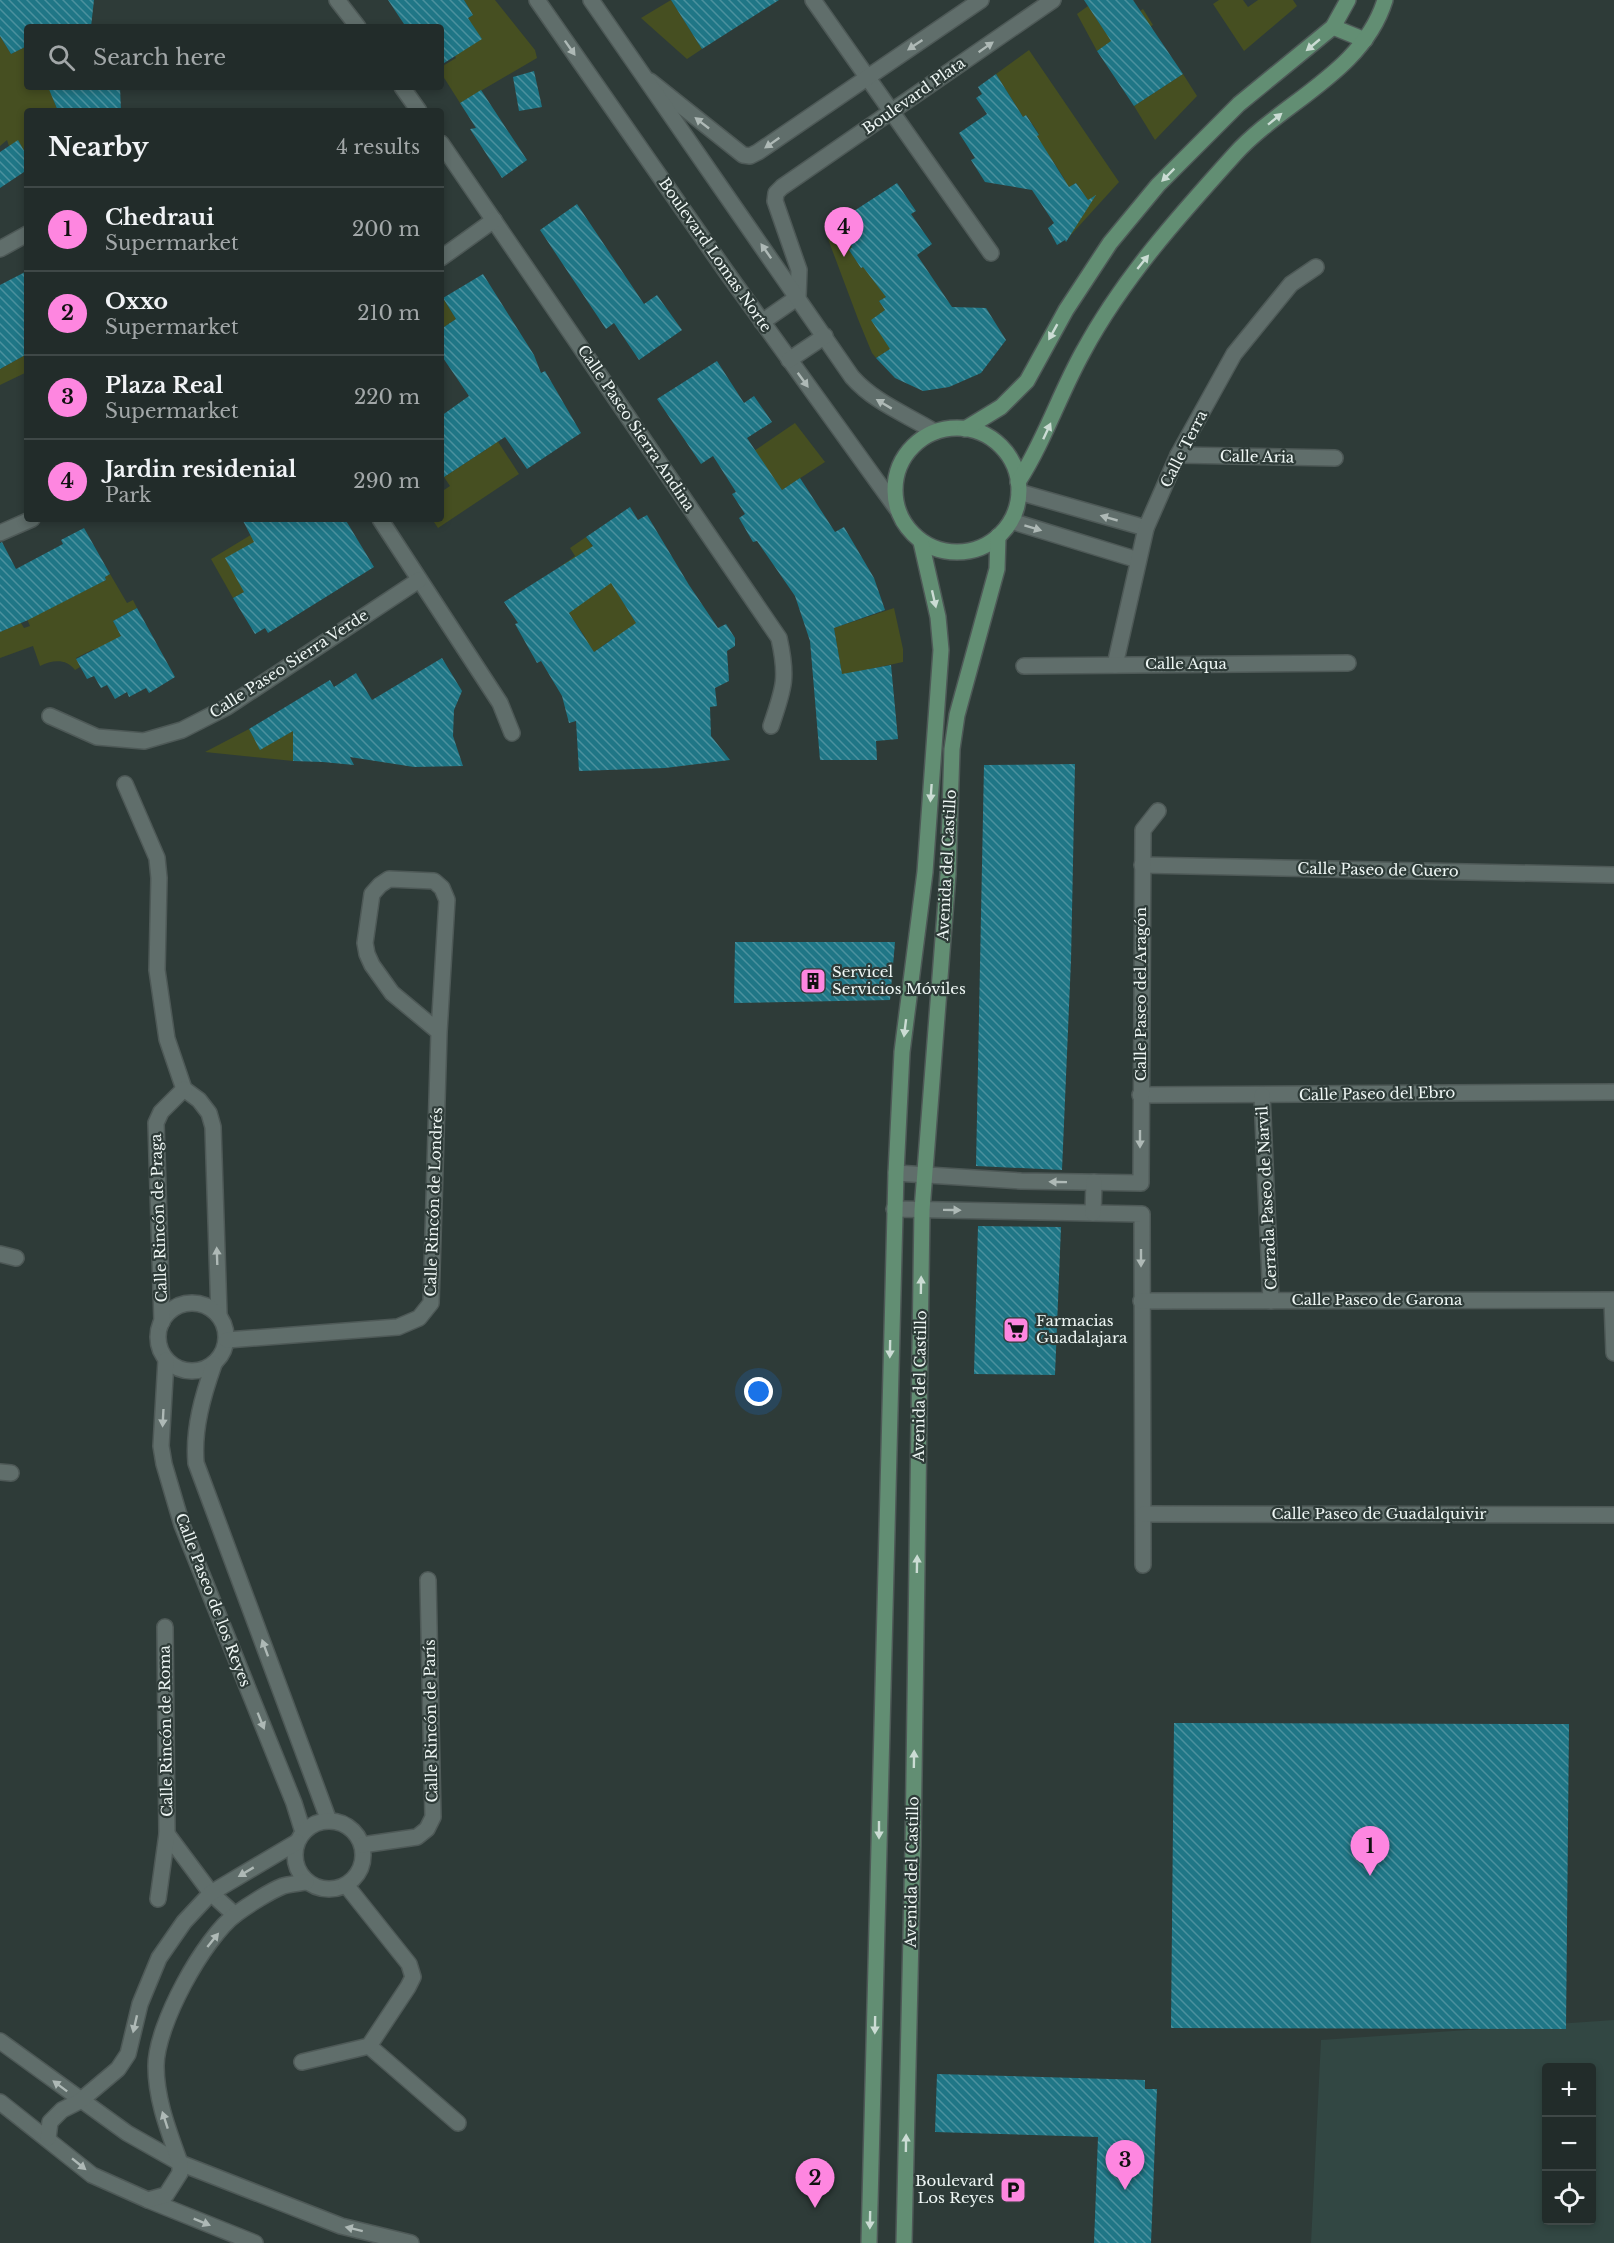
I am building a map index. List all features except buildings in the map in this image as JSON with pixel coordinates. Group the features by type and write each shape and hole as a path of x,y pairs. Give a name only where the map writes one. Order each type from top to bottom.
{"main road":[{"path":"965,429 1000,407 1027,381 1066,310 1110,243 1158,185 1239,104 1333,27 1348,0"},
{"path":"1018,487 1083,352 1127,282 1190,204 1243,145 1343,64 1365,40 1385,0"},
{"path":"1333,27 1365,40"},
{"path":"965,429 984,435 1001,446 1012,463 1018,487 1017,507 1011,521 998,536 981,548 961,553 940,550 921,542 906,527 897,508 894,490 897,471 906,454 919,441 935,432 965,429"},
{"name":"Avenida del Castillo","path":"904,2243 913,1846 922,1210 948,874 952,749 957,715 997,569 998,536"},
{"name":"Avenida del Castillo","path":"869,2243 894,1209 902,1052 925,872 941,650 938,617 921,542"},
{"path":"925,872 948,874"}],"street":[{"path":"337,0 356,24"},
{"name":"Boulevard Lomas Norte","path":"537,0 762,322 897,508"},
{"path":"591,0 852,377 864,390 884,405 935,432"},
{"path":"813,0 991,253"},
{"path":"645,77 743,155 750,156 981,0"},
{"name":"Boulevard Plata","path":"798,297 800,270 775,201 776,193 1053,0"},
{"path":"404,90 417,108"},
{"name":"Calle Paseo Sierra Andina","path":"444,147 779,638 785,664 784,689 771,726"},
{"path":"444,256 494,220"},
{"path":"0,249 24,236"},
{"name":"Calle Terra","path":"1115,665 1146,528 1178,455 1234,354 1291,284 1316,267"},
{"path":"762,322 798,297"},
{"path":"789,360 825,336"},
{"name":"Calle Aria","path":"1178,455 1335,458"},
{"path":"1018,487 1146,528"},
{"path":"1011,521 1138,560"},
{"path":"0,533 25,522"},
{"path":"382,522 500,703 512,733"},
{"name":"Calle Paseo Sierra Verde","path":"50,717 98,737 144,741 182,730 227,707 419,580"},
{"name":"Calle Aqua","path":"1024,666 1348,663"},
{"path":"125,784 157,858 159,878 157,970 167,1039 184,1089 199,1100 208,1113 213,1127 219,1315 225,1327 227,1340 223,1353 214,1364 203,1370 189,1372 176,1368 166,1360 159,1348 158,1334 162,1322 170,1311 182,1304 195,1303 208,1307 219,1315"},
{"name":"Calle Paseo del Aragón","path":"1094,1182 1141,1183 1143,830 1158,811"},
{"name":"Calle Paseo de Cuero","path":"1142,865 1614,875"},
{"name":"Calle Rincón de Londrés","path":"227,1340 398,1327 419,1318 431,1303 439,1032 447,900 442,888 434,881 389,879 372,894 365,943 367,954 392,993 439,1032"},
{"name":"Calle Rincón de Praga","path":"162,1322 156,1123 161,1112 184,1089"},
{"name":"Calle Paseo del Ebro","path":"1140,1095 1614,1092"},
{"name":"Cerrada Paseo de Narvil","path":"1262,1095 1271,1300"},
{"path":"896,1173 1027,1181 1094,1182 1093,1213"},
{"path":"894,1209 1142,1214 1143,1564"},
{"path":"0,1254 16,1258"},
{"path":"1613,1300 1614,1353"},
{"name":"Calle Paseo de Garona","path":"1141,1301 1613,1300"},
{"name":"Calle Paseo de los Reyes","path":"166,1360 161,1446 164,1464 182,1526 294,1803 300,1837"},
{"name":"Calle Paseo de los Reyes","path":"214,1364 203,1394 194,1447 196,1463 329,1821"},
{"name":"Calle Paseo de Guadalquivir","path":"1144,1514 1614,1515"},
{"name":"Calle Rincón de París","path":"362,1845 417,1837 427,1829 433,1817 428,1580"},
{"name":"Calle Rincón de Roma","path":"158,1899 167,1834 165,1627"},
{"path":"48,2138 50,2122 62,2110 80,2101 118,2069 128,2054 140,2004 159,1958 184,1922 211,1893 300,1837 310,1826 329,1821 340,1822 350,1827 362,1845 364,1856 355,1878 336,1890 326,1890 306,1882 282,1887 235,1915 210,1944 179,1990 161,2036 156,2064 160,2104 180,2163 180,2173 166,2195 148,2200"},
{"name":"Calle Rincón de Roma","path":"167,1834 211,1893 235,1915"},
{"path":"300,1837 295,1864 306,1882"},
{"path":"302,2062 369,2046 413,1977 409,1964 346,1885"},
{"path":"0,2041 127,2133 180,2163 341,2226 411,2243"},
{"path":"369,2046 458,2123"},
{"path":"0,2102 92,2175 255,2243"}],"shaded area":[{"path":"1614,2020 1614,2243 1311,2243 1321,2040"}],"green space":[{"path":"464,0 495,0 535,50 537,58 460,103 444,78 444,65 456,58 451,48 481,39 468,18 473,15"},
{"path":"671,0 702,49 687,59 641,18"},
{"path":"1219,0 1243,0 1248,7 1258,0 1293,0 1297,6 1244,51 1213,4"},
{"path":"1088,6 1106,33 1143,9 1153,25 1147,28 1142,22 1097,51 1077,14"},
{"path":"0,36 11,54 24,48 24,90 51,90 57,108 24,108 24,154 9,146 7,140 0,146"},
{"path":"1029,50 1119,182 1069,237 1089,202 1076,183 1057,195 1053,189 1065,180 1053,161 1039,171 1036,136 1039,134 1027,116 1023,117 996,74"},
{"path":"1183,74 1197,96 1155,140 1134,106"},
{"path":"837,222 852,247 849,250 861,268 872,263 886,297 879,301 885,310 890,349 876,358 858,319 825,231"},
{"path":"444,300 456,319 444,327"},
{"path":"24,356 24,373 0,385 0,369"},
{"path":"469,397 519,474 438,528 434,522 444,522 444,490 450,486 444,477 487,449 458,404"},
{"path":"795,423 825,462 782,490 754,451"},
{"path":"254,533 262,546 244,592 233,598 211,559"},
{"path":"586,537 600,557 622,575 615,589 646,635 612,639 590,655 585,637 569,613 577,606 574,584 561,566 575,556 570,548"},
{"path":"110,574 127,603 133,600 137,608 113,621 123,640 98,655 94,649 76,658 80,667 75,670 67,663 59,661 40,666 33,646 0,658 0,632 21,623 24,628 30,626 27,619 106,580 105,577"},
{"path":"894,608 903,649 903,662 842,675 834,628"},
{"path":"249,729 260,749 293,731 293,761 205,752"}],"place":[{"name":"Jardin residenial","path":"844,257"},
{"name":"Servicel Servicios Móviles","path":"813,981"},
{"name":"Farmacias Guadalajara","path":"1016,1330"},
{"name":"Chedraui","path":"1370,1876"},
{"name":"Boulevard Los Reyes","path":"1013,2190"},
{"name":"Plaza Real","path":"1125,2190"},
{"name":"Oxxo","path":"815,2208"}]}
